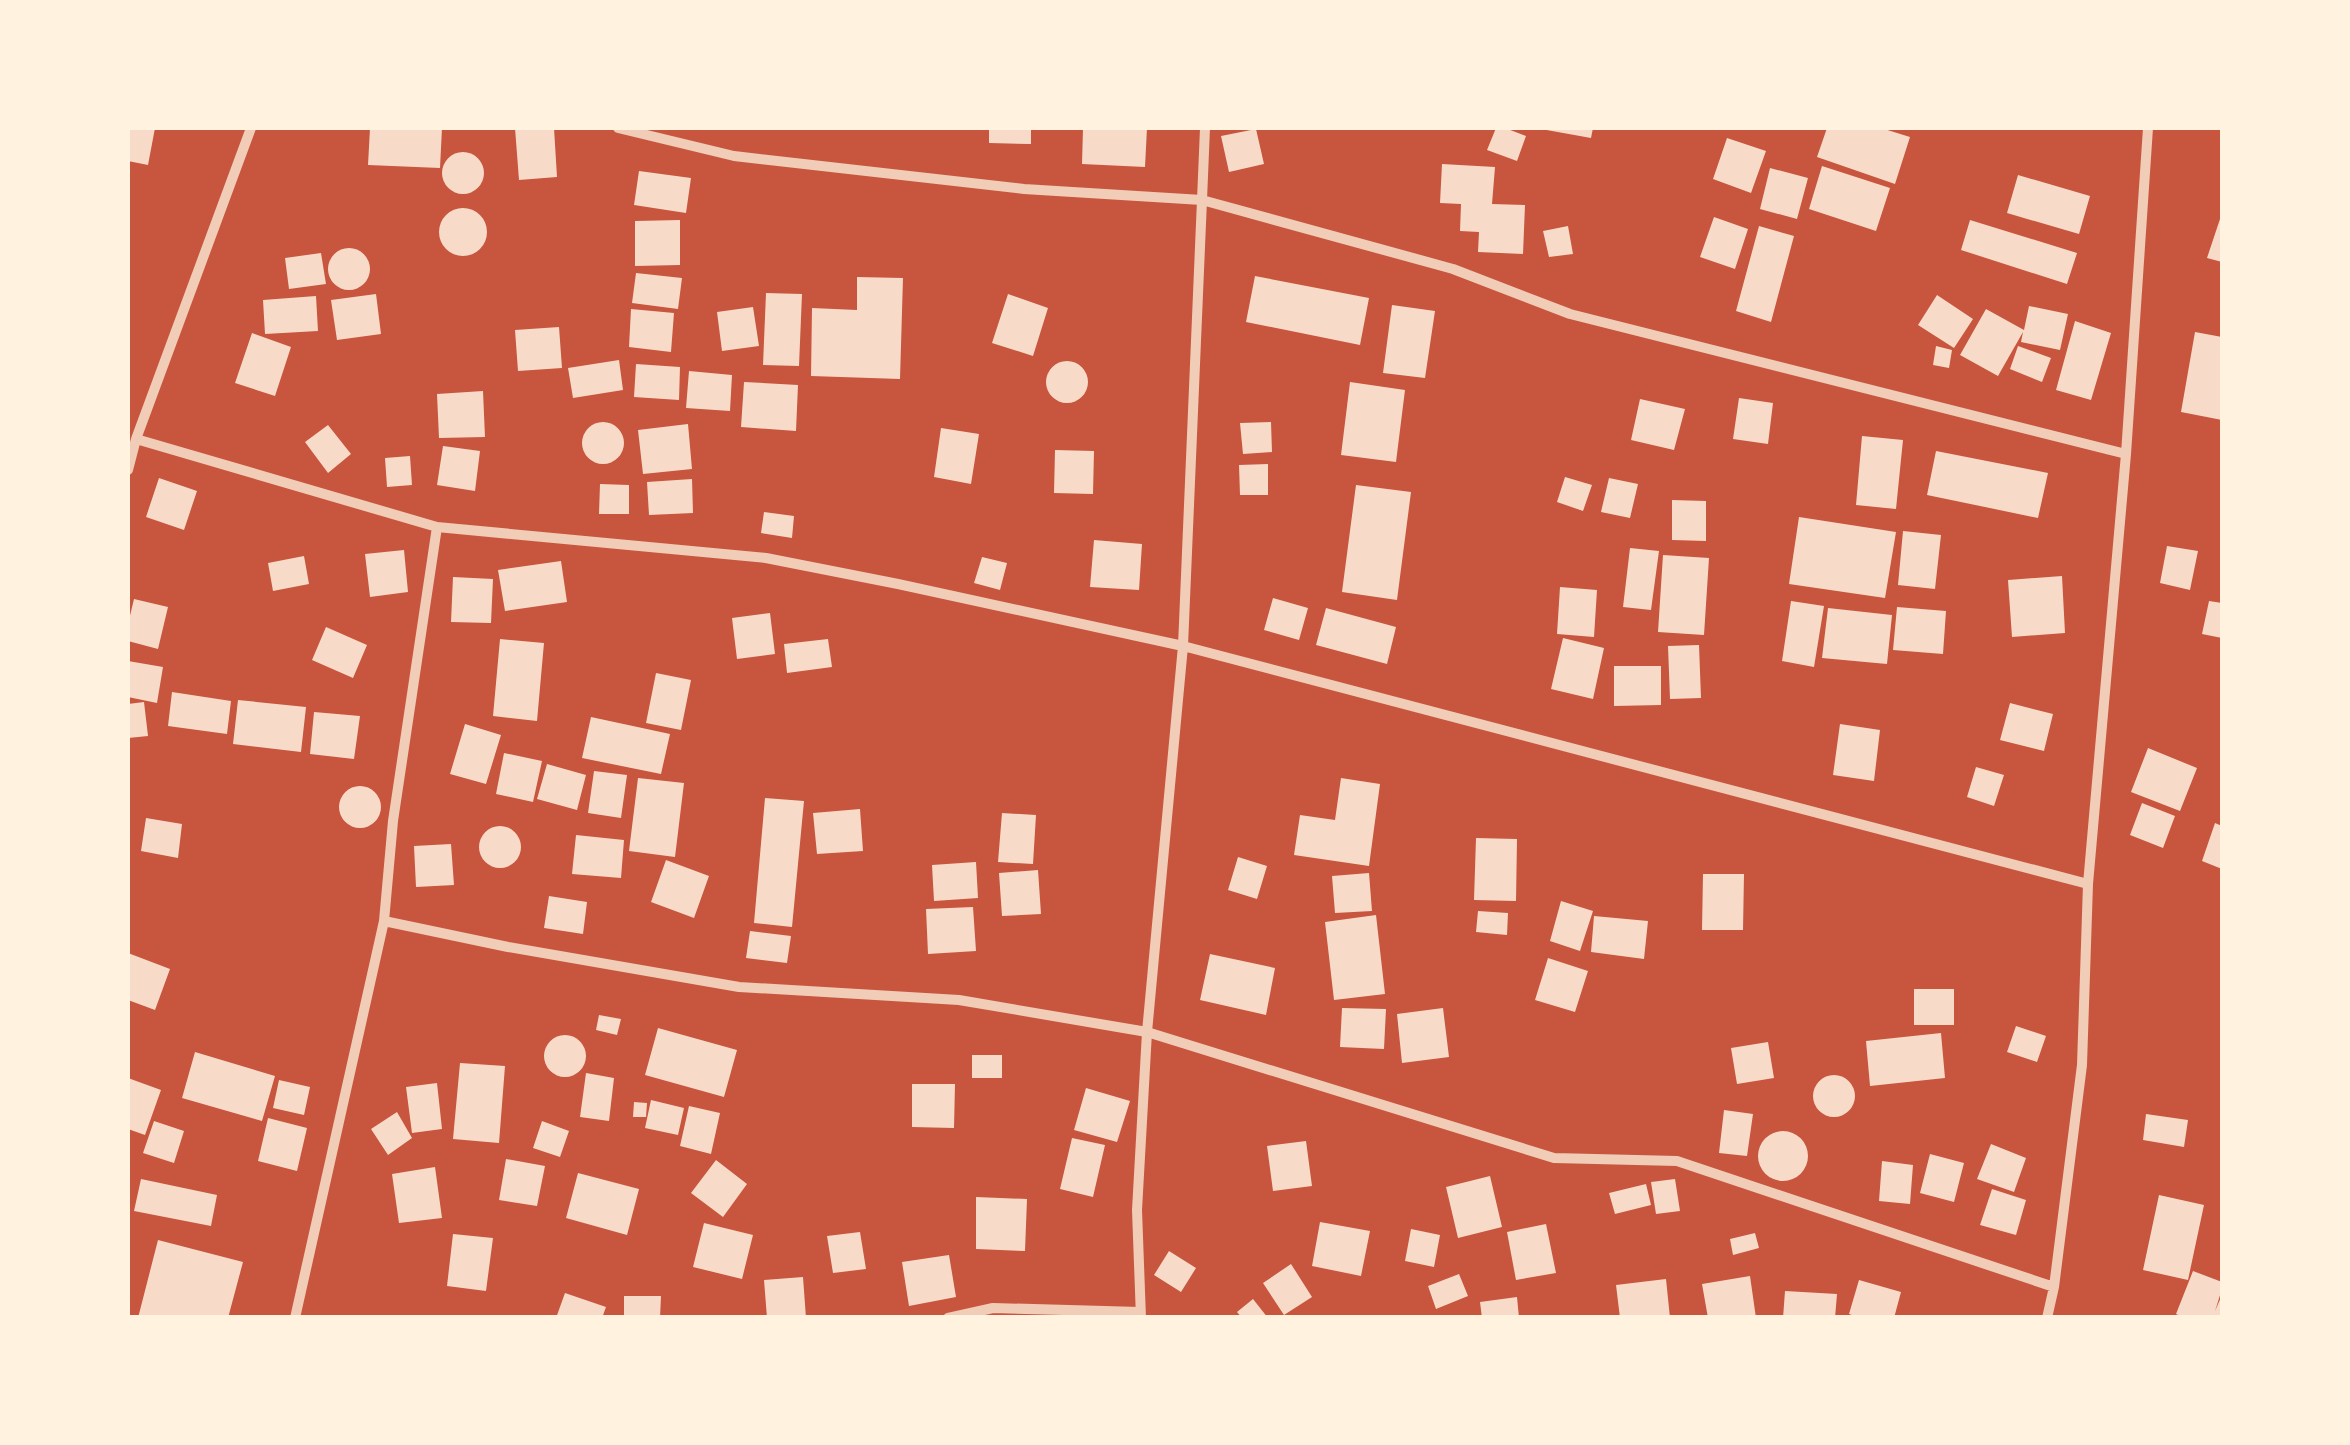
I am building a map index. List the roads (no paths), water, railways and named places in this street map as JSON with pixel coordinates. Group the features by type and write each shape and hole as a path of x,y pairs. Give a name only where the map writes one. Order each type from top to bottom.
{"street":[{"path":"128,470 251,128"},
{"path":"618,128 734,156 1024,189 1202,200 1453,268 1570,314 2126,454"},
{"path":"948,1318 993,1308 1140,1315 1137,1210 1147,1032 1182,646 1205,128"},
{"path":"2048,1318 2082,1065 2088,884 2126,454 2148,128"},
{"path":"136,439 437,527 766,558 1182,646 2088,884"},
{"path":"295,1318 384,922 393,822 437,527"},
{"path":"384,922 739,986 959,1000 1147,1032 1554,1158 1677,1161 2054,1287"}]}
